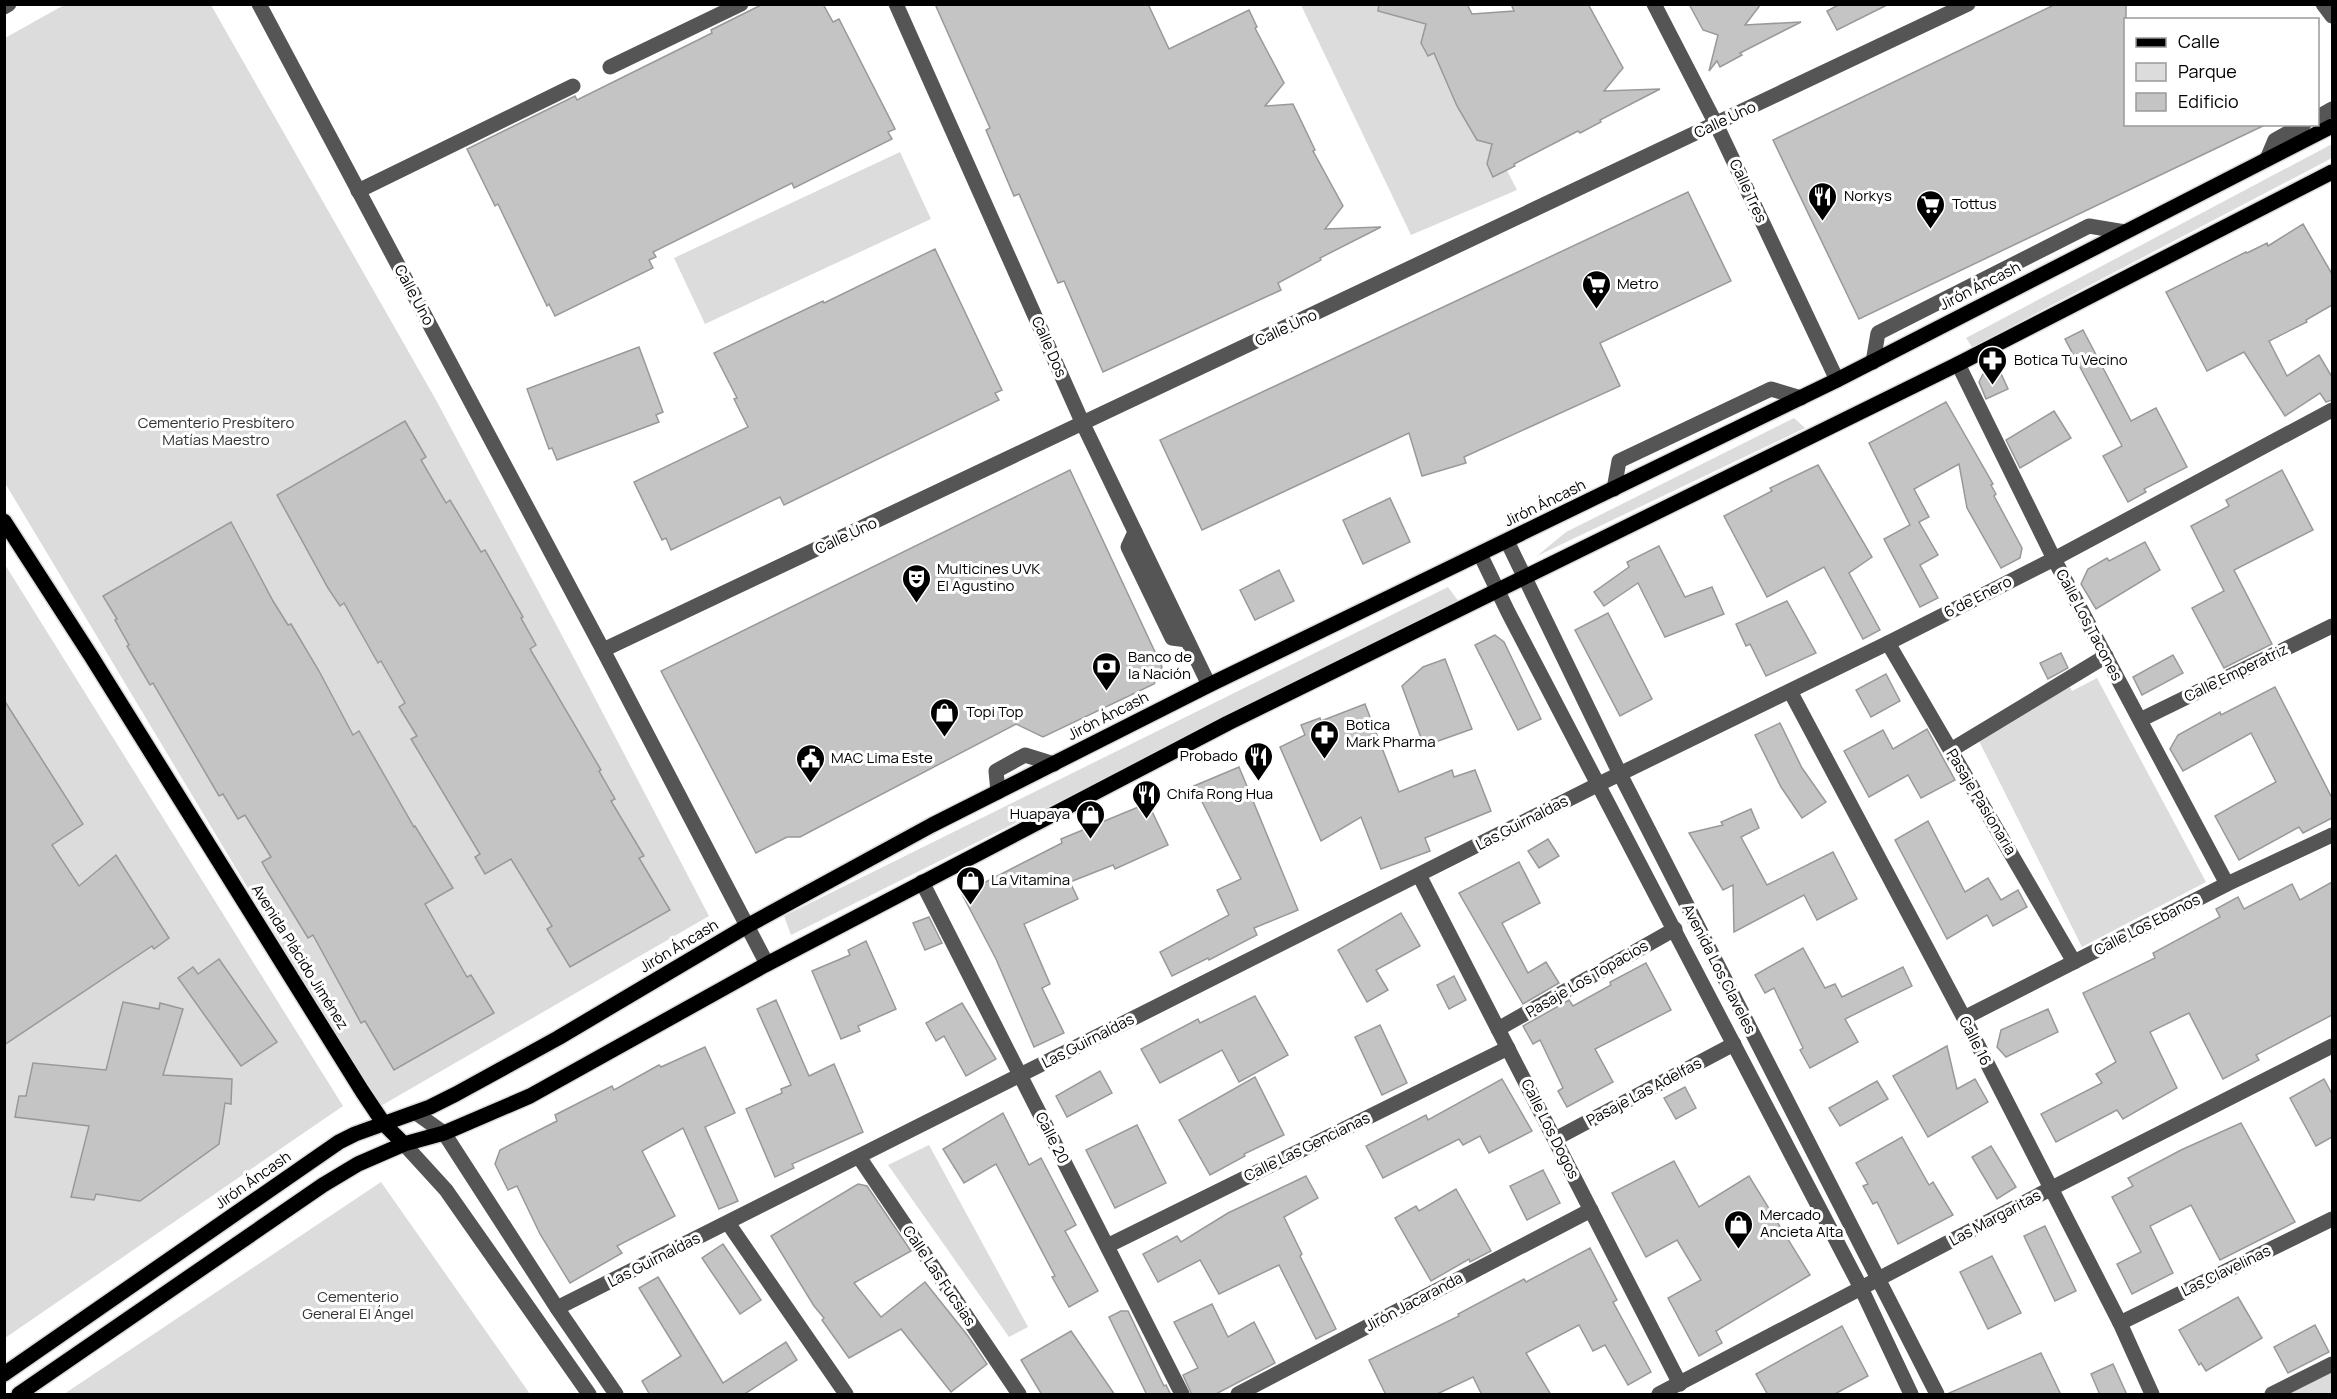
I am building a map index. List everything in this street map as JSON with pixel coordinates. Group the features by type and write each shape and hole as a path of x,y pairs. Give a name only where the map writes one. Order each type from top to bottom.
{"main road":[{"name":"Jirón Áncash","path":"4,1374 339,1142 355,1134 416,1113 456,1094 558,1038 747,926 932,825 1209,686 1801,398 2332,126"},
{"path":"19,1395 323,1185 358,1164 404,1144 444,1133 530,1096 767,964 1228,723 1958,363 2332,172"},
{"name":"Avenida Plácido Jiménez","path":"4,521 91,656 362,1091 384,1124 404,1144"}],"street":[{"path":"4,6 9,4"},
{"name":"Calle Uno","path":"259,4 603,650 767,964"},
{"path":"610,67 741,4"},
{"name":"Calle Dos","path":"896,4 1083,424 1209,686"},
{"name":"Calle Tres","path":"1654,4 1716,124 1837,380"},
{"name":"Calle Uno","path":"603,650 1968,4"},
{"path":"2323,4 2332,16"},
{"path":"358,191 573,86"},
{"path":"2266,159 2275,140 2300,126"},
{"path":"1873,362 1878,333 2089,226 2125,232"},
{"name":"Calle Los Tacones","path":"1958,363 2054,559 2227,884"},
{"path":"1614,489 1619,461 1771,389 1801,398"},
{"name":"6 de Enero","path":"1620,774 2054,559 2332,410"},
{"name":"Avenida Los Claveles","path":"1507,541 1620,774 1937,1395"},
{"name":"Avenida Los Claveles","path":"1480,554 1861,1288 1911,1395"},
{"name":"Calle Emperatriz","path":"2140,720 2332,626"},
{"name":"Pasaje Pasionaria","path":"1888,643 2074,962"},
{"path":"1951,750 2106,656"},
{"name":"Calle 16","path":"1790,691 1964,1018 2120,1323 2152,1395"},
{"name":"Las Guirnaldas","path":"557,1308 1620,774"},
{"name":"Calle Los Ebanos","path":"1964,1018 2227,884 2332,835"},
{"name":"Calle Los Dogos","path":"1419,875 1680,1384"},
{"name":"Calle 20","path":"922,882 1182,1395"},
{"name":"Pasaje Los Topacios","path":"1498,1029 1675,929"},
{"name":"Pasaje Las Adelfas","path":"1555,1139 1734,1044"},
{"name":"Las Margaritas","path":"1659,1395 2050,1189 2332,1046"},
{"name":"Calle Las Gencianas","path":"1107,1246 1508,1048"},
{"path":"416,1113 444,1133 616,1395"},
{"name":"Avenida Plácido Jiménez","path":"404,1144 446,1190 589,1395"},
{"name":"Calle Las Fucsias","path":"859,1157 1019,1395"},
{"name":"Jirón Jacaranda","path":"1238,1395 1591,1210"},
{"name":"Las Clavelinas","path":"2120,1323 2332,1220"},
{"path":"728,1223 846,1395"},
{"path":"2272,1394 2332,1364"}],"green space":[{"name":"Cementerio Presbítero Matías Maestro","path":"64,5 211,5 436,400 709,916 379,1107 5,483 5,38"},
{"path":"1301,5 1422,5 1517,190 1411,235"},
{"path":"2332,144 2332,158 1972,347 1966,338"},
{"path":"900,152 931,219 705,324 674,258"},
{"path":"1794,418 1805,428 1537,556 1566,532"},
{"path":"4,563 343,1106 5,1338 4,1338"},
{"path":"1448,587 1459,602 791,935 784,916"},
{"path":"2097,678 2206,882 2082,947 1978,739 2070,687 2072,691"},
{"path":"929,1145 1028,1327 1009,1337 888,1165"},
{"name":"Cementerio General El Ángel","path":"381,1182 530,1394 64,1394"},
{"path":"2332,1368 2332,1394 2287,1394"}],"building":[{"path":"763,4 823,4 833,22 839,19 895,129 888,132 892,139 794,188 792,183 653,252 656,257 649,260 653,268 555,316 549,304 547,306 498,204 495,206 467,149 575,96 577,100 712,33 711,30"},
{"path":"935,4 1148,4 1169,49 1249,10 1257,27 1255,28 1284,83 1265,106 1293,104 1315,150 1313,151 1343,206 1325,229 1381,227 1320,258 1321,260 1278,283 1281,290 1103,372 1064,281 1058,283 1019,194 1014,196 986,130 990,128"},
{"path":"1379,4 1467,4 1472,14 1514,11 1511,4 1588,4 1623,68 1604,91 1660,89 1493,177 1487,164 1492,144 1477,140 1457,106 1434,53 1428,56 1421,43 1426,24 1378,11"},
{"path":"1689,4 1761,4 1745,25 1801,22 1740,53 1742,55 1720,67 1717,61 1709,71 1718,35 1703,30"},
{"path":"1840,4 1889,4 1837,30 1827,11"},
{"name":"Tottus","path":"2056,4 2126,4 2124,126 2263,126 1859,319 1773,140"},
{"path":"1688,192 1731,281 1600,343 1620,386 1464,457 1466,463 1422,476 1409,433 1202,530 1160,440"},
{"path":"2303,224 2332,274 2332,305 2306,320 2307,322 2269,341 2287,376 2319,355 2332,377 2332,400 2326,402 2320,393 2285,416 2244,352 2207,371 2166,292 2246,252 2267,243 2268,246"},
{"path":"935,249 1002,390 995,393 999,400 784,505 780,497 671,550 666,538 662,540 634,482 748,427 734,399 737,398 714,353"},
{"path":"2083,330 2131,421 2156,408 2187,467 2144,489 2146,492 2128,502 2103,456 2122,446 2065,339"},
{"path":"639,347 663,412 656,415 659,422 557,460 552,448 549,449 527,389"},
{"name":"Botica Tu Vecino","path":"1998,367 2008,389 1986,399 1979,382 1983,374"},
{"path":"1946,402 1993,484 1991,485 1996,494 1994,496 2022,548 2020,558 2001,568 1967,508 1959,464 1914,489 1929,517 1919,522 1938,555 1920,565 1938,598 1920,607 1884,539 1910,525 1869,443"},
{"path":"2054,411 2071,438 2020,468 2006,440"},
{"path":"405,421 426,457 421,460 446,503 450,500 481,552 485,550 523,617 521,618 536,645 530,649 601,770 599,771 615,799 611,801 644,856 639,858 670,910 570,967 547,929 552,926 511,859 485,874 475,857 480,854 411,739 417,736 399,707 405,703 381,661 378,663 344,603 340,606 328,588 277,495"},
{"path":"1818,465 1872,557 1849,573 1880,630 1863,639 1824,567 1767,597 1724,516 1772,491 1770,488"},
{"path":"1070,470 1162,667 1154,684 1043,737 1016,724 800,837 787,837 756,853 661,671"},
{"path":"2282,470 2313,530 2234,570 2272,644 2224,668 2192,608 2224,591 2191,526 2229,506 2226,500"},
{"path":"1390,498 1410,542 1363,564 1343,520"},
{"path":"231,522 273,601 288,625 291,624 353,735 359,731 414,827 453,888 425,904 467,977 471,975 494,1013 394,1070 365,1021 361,1023 313,935 308,938 267,871 262,862 271,857 245,815 238,819 223,794 219,796 153,683 150,685 127,646 129,645 115,620 117,619 103,596"},
{"path":"2145,542 2160,570 2096,609 2081,584 2088,569 2107,558 2109,561"},
{"path":"1659,546 1685,597 1712,587 1724,614 1665,637 1638,583 1604,606 1594,592 1629,567 1627,562"},
{"path":"1279,570 1294,601 1255,620 1240,590"},
{"path":"1787,601 1816,653 1766,676 1750,644 1746,646 1736,624"},
{"path":"1608,613 1652,699 1620,716 1575,630"},
{"path":"1495,635 1504,642 1541,719 1518,730 1475,645"},
{"path":"2061,653 2068,668 2048,679 2040,663"},
{"path":"2173,655 2183,673 2142,695 2133,677"},
{"path":"1445,659 1472,729 1424,746 1402,686 1423,667"},
{"path":"1886,674 1900,701 1871,717 1856,690"},
{"path":"2275,687 2332,798 2332,818 2303,833 2299,827 2239,860 2215,816 2276,782 2251,733 2183,771 2170,749 2178,735 2220,712 2221,715"},
{"path":"4,700 83,824 52,845 79,886 116,855 169,938 154,949 152,946 4,1045"},
{"path":"1365,704 1399,792 1452,770 1454,777 1475,770 1491,811 1425,838 1430,851 1381,869 1361,817 1321,841 1280,747 1305,735 1301,725 1320,718 1321,721"},
{"path":"1780,723 1802,768 1826,802 1802,818 1781,787 1755,735"},
{"path":"1927,729 1955,780 1921,798 1908,775 1869,797 1844,751 1883,730 1893,749"},
{"path":"1239,767 1298,910 1254,928 1257,935 1172,976 1160,952 1229,915 1217,890 1241,879 1194,786"},
{"path":"1148,803 1168,845 1115,869 1113,865 1070,882 1078,899 1024,924 1050,984 1042,988 1064,1033 1034,1047 996,959 962,894 1062,843 1061,839"},
{"path":"1751,809 1759,828 1741,837 1767,885 1833,852 1857,899 1817,920 1804,895 1734,932 1733,885 1723,890 1689,833 1723,825 1721,822"},
{"path":"1928,821 1965,892 1988,878 2001,900 2018,890 2027,907 1993,926 1987,915 1947,939 1895,840"},
{"path":"1548,839 1559,856 1539,868 1528,851"},
{"path":"1519,862 1540,903 1502,923 1528,973 1546,962 1559,983 1523,1004 1459,893"},
{"path":"2332,882 2332,1015 2256,1055 2259,1060 2223,1079 2189,1013 2150,1032 2177,1088 2123,1119 2117,1110 2056,1142 2041,1114 2102,1083 2096,1074 2116,1062 2083,993 2155,958 2153,953 2220,917 2216,909 2238,897 2244,909 2292,884 2300,900"},
{"path":"1401,913 1420,946 1376,970 1388,990 1367,1002 1338,950"},
{"path":"929,917 942,943 925,950 913,923"},
{"path":"866,941 896,1009 858,1026 860,1031 841,1039 812,971 850,955 848,950"},
{"path":"1803,948 1825,988 1835,984 1842,997 1903,967 1912,986 1845,1019 1858,1042 1810,1068 1800,1050 1803,1048 1774,988 1765,993 1755,975"},
{"path":"219,959 277,1042 241,1066 178,978 193,967 198,974"},
{"path":"1646,963 1671,1010 1595,1049 1613,1082 1567,1107 1558,1091 1563,1088 1540,1040 1533,1044 1523,1026 1569,1000 1573,1006 1611,985 1610,982"},
{"path":"1454,976 1466,1000 1449,1009 1437,985"},
{"path":"1255,996 1288,1055 1239,1082 1222,1050 1160,1083 1141,1049 1198,1019 1200,1023"},
{"path":"776,1000 809,1076 834,1064 863,1132 792,1164 794,1168 775,1177 746,1109 782,1093 781,1089 791,1085 757,1009"},
{"path":"123,1002 159,1009 160,1003 183,1009 163,1075 232,1079 231,1104 225,1103 219,1144 140,1201 96,1194 94,1200 71,1197 89,1126 15,1117 19,1096 26,1096 33,1063 106,1070"},
{"path":"962,1003 996,1059 966,1076 944,1036 936,1041 926,1023"},
{"path":"2048,1009 2058,1032 2006,1057 1997,1047 2001,1030"},
{"path":"1380,1025 1407,1083 1382,1095 1355,1037"},
{"path":"1947,1046 1957,1089 1975,1079 1988,1102 1928,1137 1893,1076"},
{"path":"705,1047 735,1113 705,1127 738,1201 719,1209 683,1128 642,1151 675,1216 617,1246 622,1253 570,1283 540,1234 517,1186 508,1190 495,1164 500,1150 557,1121 555,1115 612,1086 614,1090 659,1065 661,1067"},
{"path":"1100,1071 1112,1093 1067,1117 1056,1096"},
{"path":"1255,1077 1284,1135 1244,1154 1245,1156 1210,1175 1179,1120"},
{"path":"1502,1079 1532,1131 1489,1153 1480,1136 1463,1145 1459,1139 1383,1178 1366,1146 1426,1115 1428,1120"},
{"path":"2324,1079 2332,1094 2332,1137 2316,1146 2290,1098"},
{"path":"1877,1081 1888,1099 1840,1126 1829,1108"},
{"path":"1685,1087 1696,1108 1676,1119 1664,1098"},
{"path":"1003,1113 1029,1165 1041,1158 1076,1225 1065,1231 1098,1291 1069,1307 996,1164 964,1183 943,1149"},
{"path":"2241,1123 2295,1222 2220,1260 2191,1205 2150,1226 2173,1273 2132,1294 2117,1264 2141,1252 2112,1197 2133,1186 2128,1178 2181,1150"},
{"path":"1137,1125 1166,1183 1115,1208 1086,1150"},
{"path":"1902,1137 1929,1185 1933,1182 1953,1215 1898,1244 1877,1202 1873,1204 1863,1186 1868,1184 1856,1163"},
{"path":"1991,1146 2016,1187 1997,1199 1972,1157"},
{"name":"Mercado Ancieta Alta","path":"1674,1161 1699,1207 1749,1176 1810,1275 1716,1331 1722,1343 1699,1356 1668,1298 1701,1280 1677,1240 1646,1257 1612,1193"},
{"path":"1543,1170 1560,1203 1527,1220 1510,1186"},
{"path":"1306,1176 1318,1198 1284,1217 1302,1254 1300,1256 1336,1329 1316,1339 1279,1265 1219,1294 1200,1260 1158,1282 1143,1254 1177,1236 1181,1242 1228,1213"},
{"path":"858,1184 867,1186 911,1251 854,1283 881,1317 925,1282 987,1364 951,1392 901,1329 849,1358 822,1320 824,1318 814,1306 771,1236"},
{"path":"1456,1189 1491,1251 1470,1262 1469,1259 1431,1281 1395,1218 1416,1206 1419,1211"},
{"path":"2045,1226 2076,1291 2055,1301 2024,1236"},
{"path":"723,1244 761,1300 740,1314 702,1258"},
{"path":"1590,1248 1617,1300 1613,1302 1651,1372 1628,1385 1605,1345 1593,1351 1579,1325 1526,1353 1551,1395 1482,1395 1473,1377 1435,1395 1386,1395 1369,1360 1459,1316 1458,1314 1524,1279 1526,1282"},
{"path":"1992,1256 2021,1313 1988,1329 1960,1272"},
{"path":"658,1277 723,1383 786,1342 797,1360 743,1395 650,1395 642,1381 681,1356 639,1288"},
{"path":"2238,1297 2262,1338 2206,1371 2201,1363 2199,1365 2179,1330"},
{"path":"1212,1304 1228,1337 1254,1322 1275,1363 1214,1395 1192,1395 1183,1375 1198,1368 1174,1322"},
{"path":"1121,1311 1128,1311 1164,1386 1166,1385 1171,1395 1147,1395 1109,1317"},
{"path":"2315,1325 2329,1352 2288,1373 2274,1347"},
{"path":"1842,1326 1868,1376 1833,1395 1768,1395 1756,1374"},
{"path":"1071,1331 1115,1395 1042,1395 1021,1360"},
{"path":"2041,1353 2061,1395 1947,1395 1947,1394"},
{"path":"2113,1364 2127,1395 2100,1395 2091,1374"}],"place":[{"name":"Norkys","path":"1823,222"},
{"name":"Tottus","path":"1931,230"},
{"name":"Metro","path":"1596,310"},
{"name":"Botica Tu Vecino","path":"1993,386"},
{"name":"Multicines UVK El Agustino","path":"916,604"},
{"name":"Banco de la Nación","path":"1107,692"},
{"name":"Topi Top","path":"945,738"},
{"name":"Botica Mark Pharma","path":"1325,760"},
{"name":"Probado","path":"1259,782"},
{"name":"MAC Lima Este","path":"810,784"},
{"name":"Chifa Rong Hua","path":"1146,820"},
{"name":"Huapaya","path":"1091,840"},
{"name":"La Vitamina","path":"970,906"},
{"name":"Mercado Ancieta Alta","path":"1739,1250"}]}
